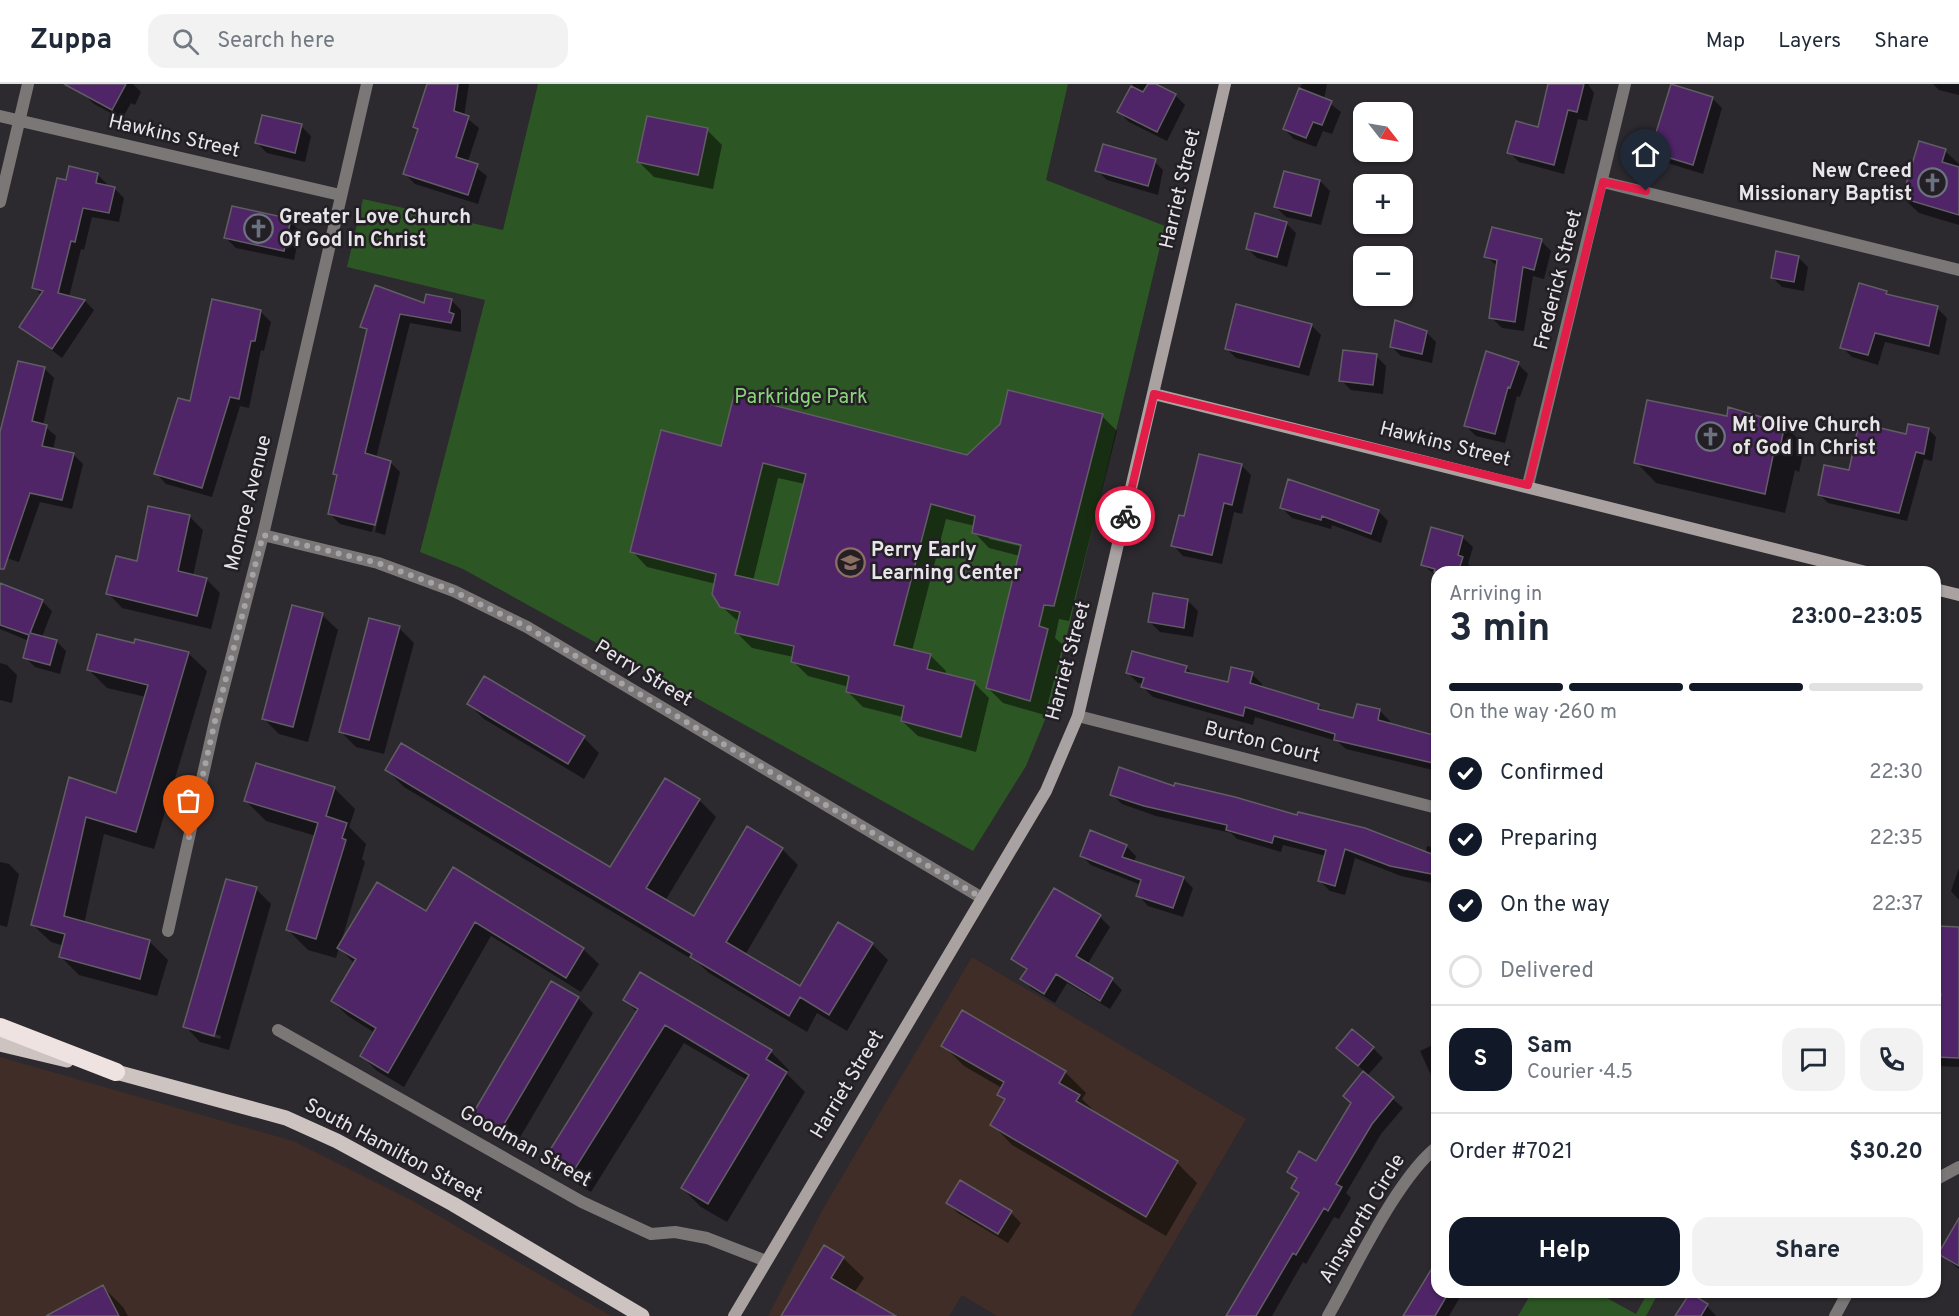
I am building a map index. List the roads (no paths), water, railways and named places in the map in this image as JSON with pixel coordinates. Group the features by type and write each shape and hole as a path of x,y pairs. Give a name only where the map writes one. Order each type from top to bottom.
{"highway":[{"path":"0,1027 116,1072"}],"main road":[{"name":"South Hamilton Street","path":"0,1044 116,1072 286,1118 337,1142 453,1204 642,1316"}],"street":[{"path":"0,202 28,84"},
{"name":"Monroe Avenue","path":"168,930 215,721 263,535 367,84"},
{"name":"Harriet Street","path":"734,1316 1046,791 1078,716 1225,84"},
{"name":"Frederick Street","path":"1528,485 1625,84"},
{"name":"Hawkins Street","path":"0,116 340,195"},
{"path":"1603,182 1959,270"},
{"name":"Hawkins Street","path":"1154,394 1528,485 1843,566"},
{"name":"Perry Street","path":"263,535 378,563 453,591 527,627 982,898"},
{"path":"1941,591 1959,596"},
{"name":"Burton Court","path":"1078,716 1431,806"},
{"name":"Goodman Street","path":"278,1030 582,1202 630,1225 651,1234 675,1232 707,1239 766,1262"},
{"name":"Ainsworth Circle","path":"1328,1316 1396,1198 1421,1159 1431,1152"},
{"path":"1941,1177 1959,1167"},
{"path":"1834,1316 1844,1298"}],"place":[{"name":"New Creed Missionary Baptist","path":"1933,183"},
{"name":"Greater Love Church Of God In Christ","path":"258,229"},
{"name":"Mt Olive Church of God In Christ","path":"1711,437"},
{"name":"Perry Early Learning Center","path":"850,563"}],"park label":[{"name":"Parkridge Park","path":"801,398"}]}
